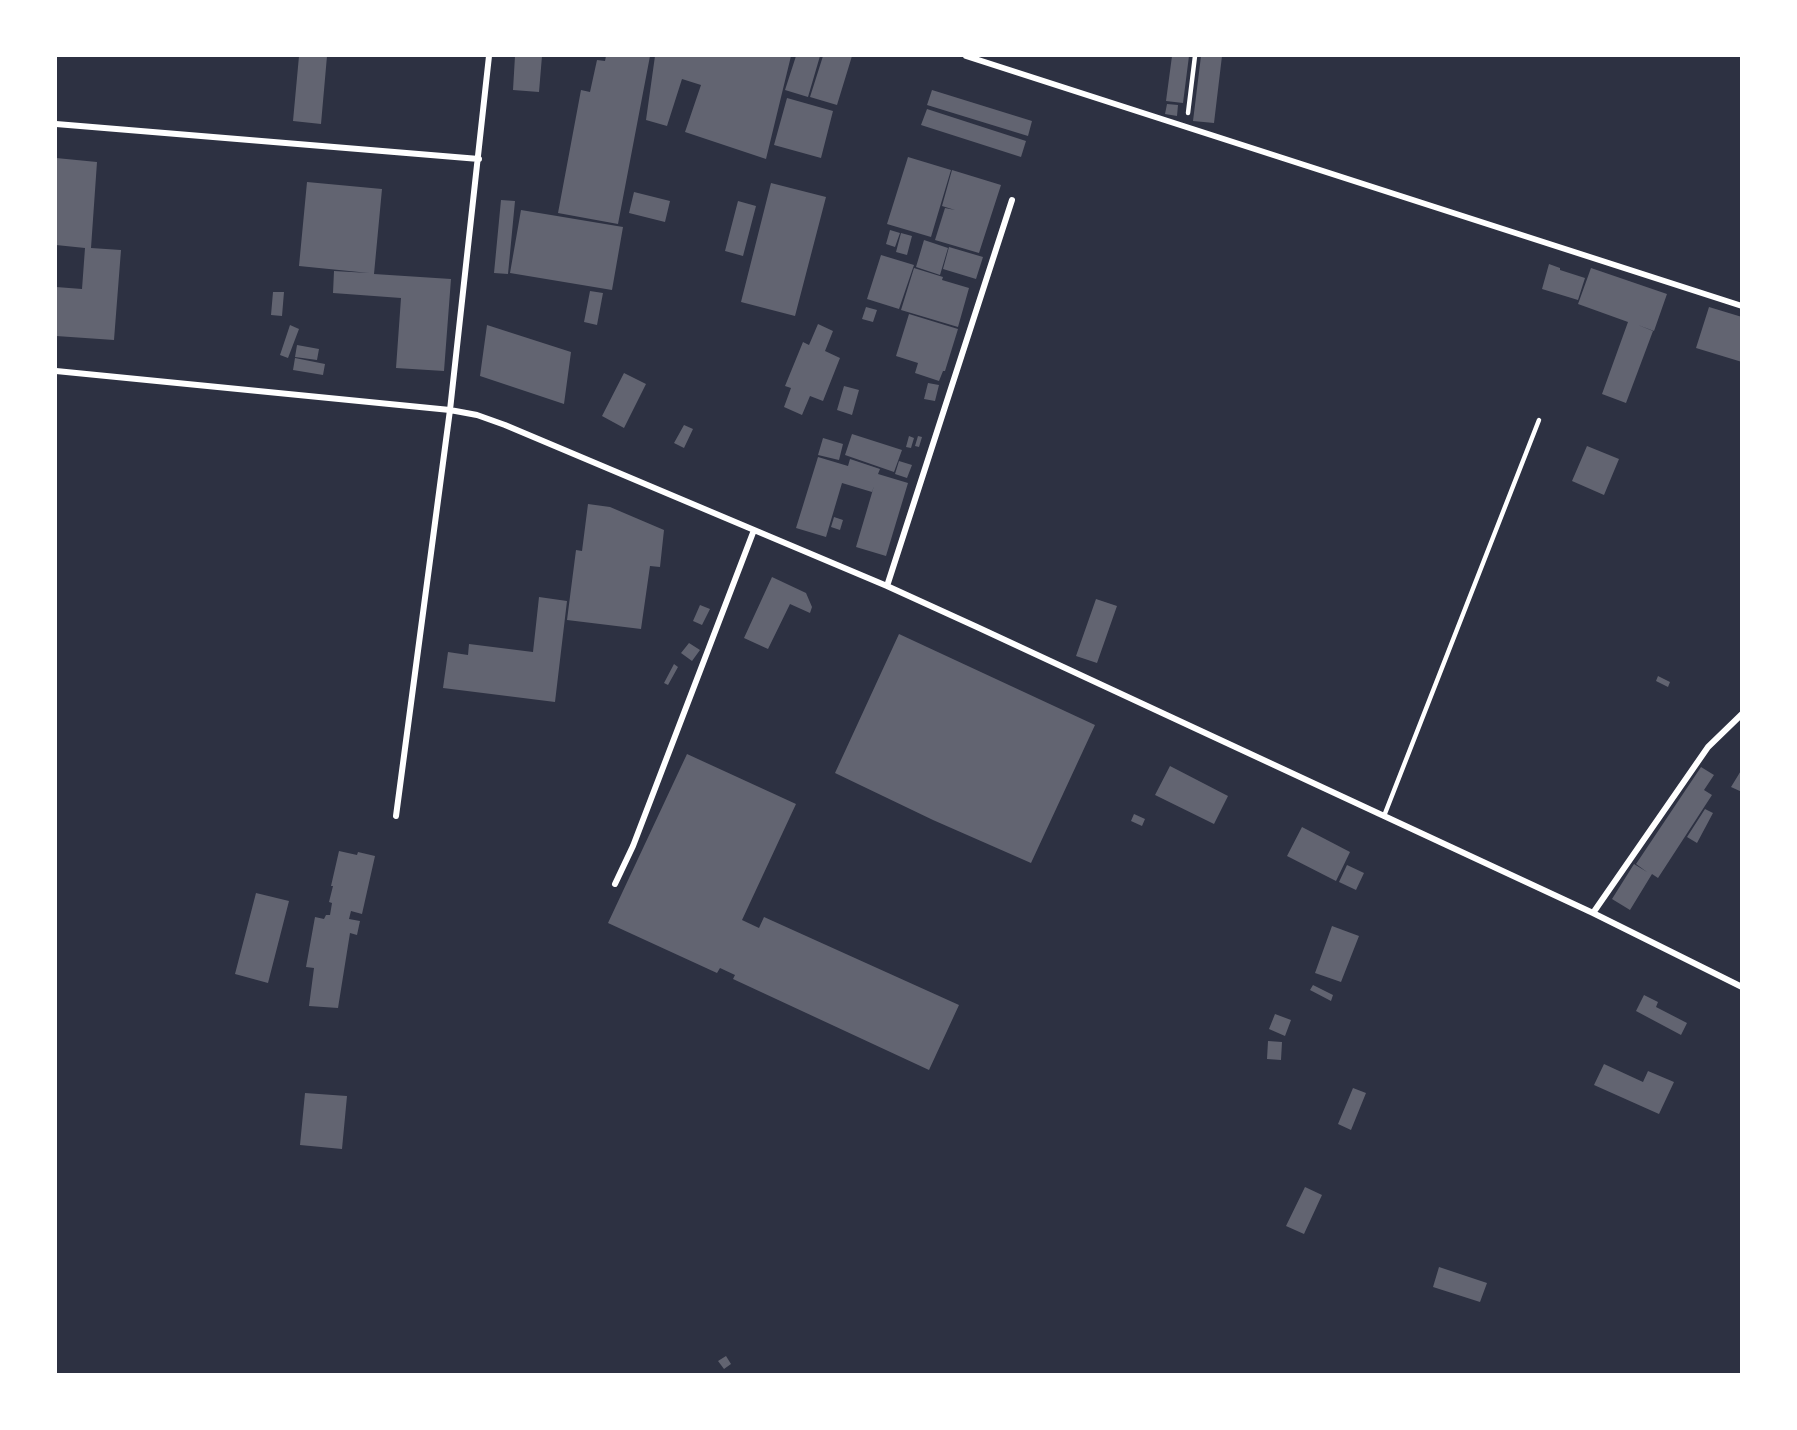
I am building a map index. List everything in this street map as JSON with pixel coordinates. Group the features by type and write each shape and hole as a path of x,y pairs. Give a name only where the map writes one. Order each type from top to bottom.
{"street":[{"path":"396,816 450,410 489,56"},
{"path":"966,56 1742,306"},
{"path":"56,124 479,159"},
{"path":"887,586 1011,200"},
{"path":"56,371 450,410 477,415 505,425 887,586 1593,913 1742,987"},
{"path":"615,884 633,846 754,530"},
{"path":"1593,913 1708,747 1742,714"}],"lane":[{"path":"1188,113 1195,56"},
{"path":"1384,816 1539,420"}],"building":[{"path":"299,56 327,56 321,124 293,121"},
{"path":"515,56 542,56 539,92 513,90"},
{"path":"606,56 650,56 618,224 558,213 581,90 590,92 597,60 605,61"},
{"path":"655,56 791,56 766,159 685,132 701,85 682,79 667,126 646,120"},
{"path":"796,56 820,56 808,97 785,90"},
{"path":"823,56 852,56 837,105 810,97"},
{"path":"1172,56 1189,56 1183,103 1166,101"},
{"path":"1201,56 1222,56 1214,123 1193,121"},
{"path":"932,90 1032,121 1028,136 927,105"},
{"path":"787,98 833,111 821,158 774,145"},
{"path":"1167,104 1178,105 1177,116 1165,114"},
{"path":"927,109 1026,141 1021,157 921,125"},
{"path":"908,157 951,170 931,237 887,224"},
{"path":"56,158 97,162 91,248 121,250 114,340 56,336 56,287 82,289 85,248 56,245"},
{"path":"952,170 1001,185 979,253 935,240 945,208 955,210 942,206"},
{"path":"307,182 382,189 374,274 451,279 444,371 396,368 401,298 333,293 334,271 369,273 299,266"},
{"path":"771,183 826,197 795,316 741,302"},
{"path":"634,192 670,201 665,222 629,213"},
{"path":"501,200 515,201 508,274 494,273"},
{"path":"738,201 756,206 743,256 725,251"},
{"path":"521,210 623,227 612,290 510,273"},
{"path":"890,230 900,233 895,247 886,244"},
{"path":"901,233 912,236 907,255 896,252"},
{"path":"924,240 948,248 940,275 916,267"},
{"path":"949,247 983,257 976,279 943,269"},
{"path":"881,255 914,265 899,309 867,299"},
{"path":"1549,264 1585,278 1578,300 1542,289"},
{"path":"914,268 969,288 958,327 901,310"},
{"path":"1591,268 1667,294 1654,331 1638,325 1653,331 1626,403 1602,394 1628,322 1578,304"},
{"path":"590,291 603,293 597,325 584,322"},
{"path":"273,292 284,292 282,316 271,315"},
{"path":"866,307 877,310 873,322 862,319"},
{"path":"1709,307 1742,317 1742,362 1696,348"},
{"path":"909,314 958,329 945,371 939,381 915,373 918,363 896,356"},
{"path":"818,324 833,331 825,351 840,358 823,401 810,396 802,415 784,407 791,388 785,386 803,342 809,345"},
{"path":"290,325 299,329 288,358 280,355"},
{"path":"487,325 571,352 564,404 480,376"},
{"path":"297,345 319,349 317,360 295,357"},
{"path":"295,358 325,364 323,375 293,370"},
{"path":"624,373 646,384 624,428 602,416"},
{"path":"928,383 939,385 935,401 924,399"},
{"path":"844,386 859,390 852,415 837,410"},
{"path":"684,425 693,429 684,448 674,443"},
{"path":"852,434 902,450 894,472 845,455"},
{"path":"909,436 914,438 911,448 906,447"},
{"path":"918,436 922,437 919,447 915,446"},
{"path":"823,438 843,444 839,460 818,455"},
{"path":"1587,446 1619,459 1604,495 1572,481"},
{"path":"818,457 848,466 850,459 880,469 878,474 908,483 886,556 856,547 874,486 872,492 842,483 826,537 796,528"},
{"path":"899,461 912,465 907,478 895,474"},
{"path":"588,504 610,507 664,530 660,567 650,566 641,629 567,620 576,550 582,551"},
{"path":"834,517 843,520 840,530 831,527"},
{"path":"772,577 806,593 812,607 810,613 790,604 768,649 744,638"},
{"path":"539,597 567,601 555,702 443,688 448,652 468,655 469,644 533,652"},
{"path":"1096,599 1117,606 1097,663 1076,656"},
{"path":"700,605 710,609 702,625 693,621"},
{"path":"899,634 1095,725 1031,863 933,820 835,773"},
{"path":"689,643 700,650 692,661 681,653"},
{"path":"674,664 678,667 668,685 664,683"},
{"path":"1658,676 1670,682 1668,687 1656,681"},
{"path":"687,754 796,804 742,920 759,928 764,917 959,1005 929,1070 733,979 735,975 720,968 717,973 608,923"},
{"path":"1170,766 1228,796 1214,824 1155,795"},
{"path":"1701,767 1714,775 1704,790 1712,795 1658,878 1652,874 1630,910 1612,899 1634,864 1647,872 1636,864"},
{"path":"1742,769 1742,792 1731,787"},
{"path":"1705,809 1713,813 1697,843 1687,837"},
{"path":"1134,814 1145,819 1142,826 1131,821"},
{"path":"1302,827 1350,852 1336,881 1287,856"},
{"path":"339,851 375,856 362,914 351,911 349,919 360,921 357,935 350,933 338,1008 309,1006 314,968 306,967 315,917 324,919 326,915 330,915 332,903 329,902 333,886 331,886"},
{"path":"1347,865 1364,873 1356,890 1339,882"},
{"path":"256,893 289,901 268,983 235,974"},
{"path":"1332,926 1359,936 1341,982 1315,973"},
{"path":"1313,985 1333,995 1331,1001 1310,990"},
{"path":"1644,995 1658,1002 1656,1007 1687,1023 1681,1035 1636,1011"},
{"path":"1275,1014 1291,1020 1285,1036 1269,1029"},
{"path":"1268,1041 1282,1042 1281,1060 1267,1059"},
{"path":"1604,1064 1643,1082 1648,1071 1674,1082 1659,1114 1594,1085"},
{"path":"1353,1088 1366,1093 1351,1130 1338,1124"},
{"path":"305,1093 347,1096 342,1149 300,1145"},
{"path":"1305,1187 1322,1195 1304,1234 1286,1226"},
{"path":"1439,1267 1487,1283 1480,1302 1433,1287"},
{"path":"726,1356 731,1364 724,1369 718,1361"}]}
